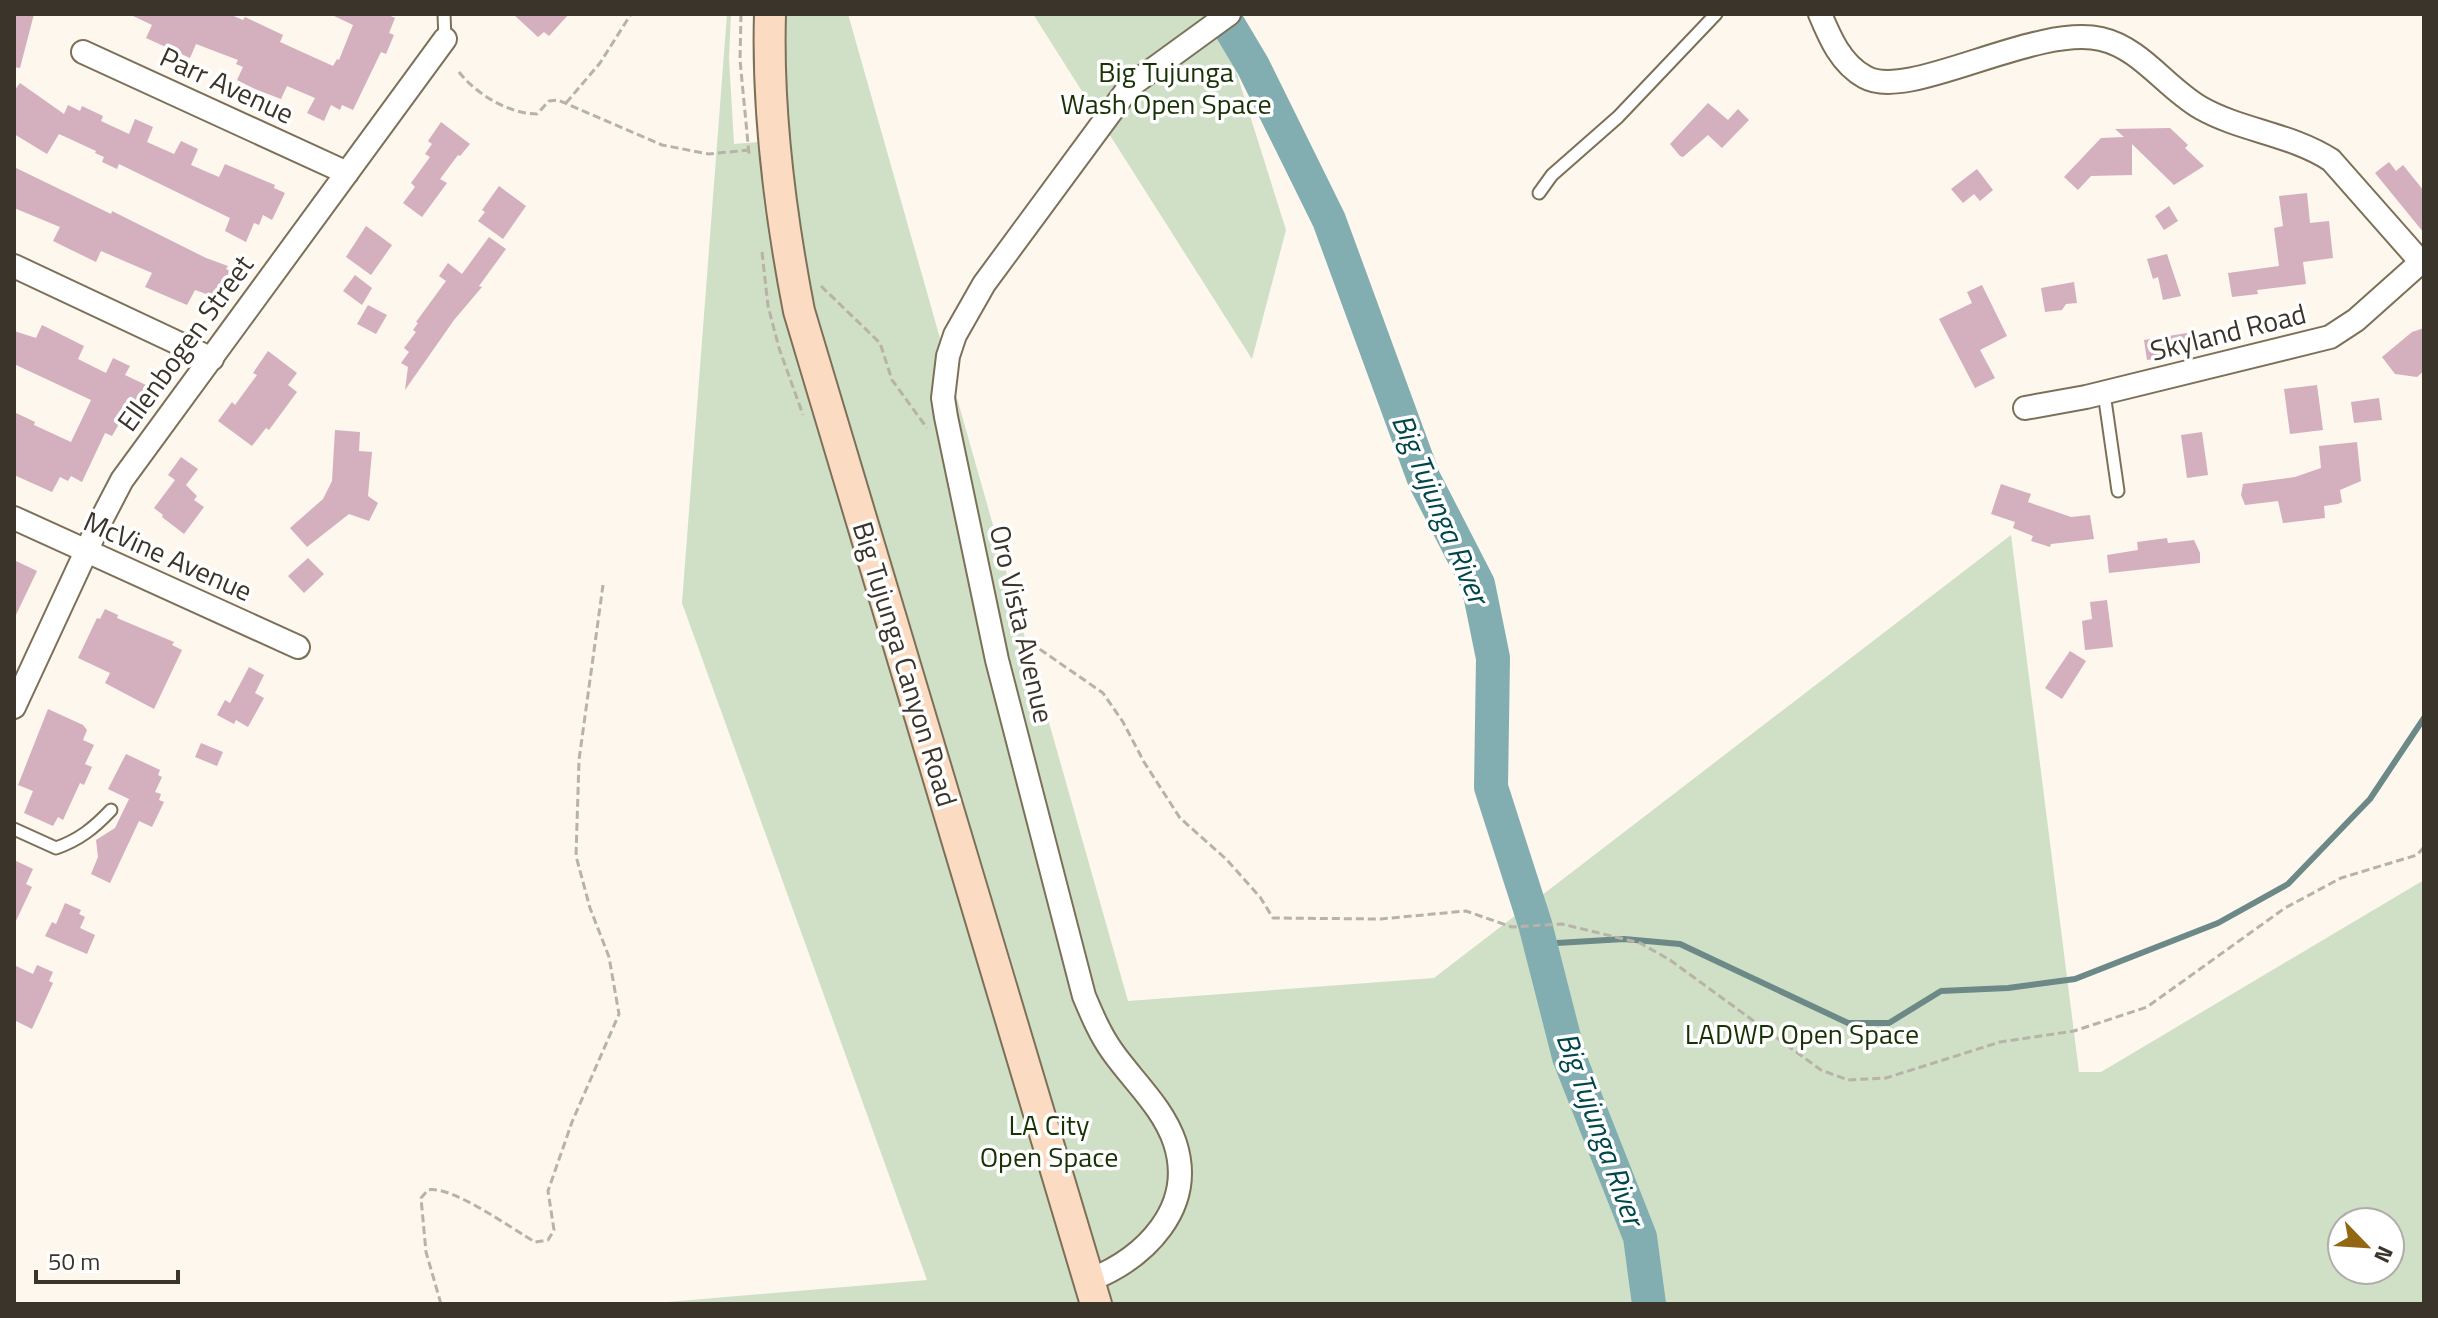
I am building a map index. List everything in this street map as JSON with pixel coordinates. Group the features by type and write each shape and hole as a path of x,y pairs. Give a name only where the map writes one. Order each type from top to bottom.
{"street":[{"name":"Big Tujunga Canyon Road","path":"770,14 771,104 778,182 799,311 1093,1292"},
{"name":"Oro Vista Avenue","path":"1093,1292 1146,1248 1162,1230 1173,1207 1178,1158 1175,1141 1158,1110 1112,1051 1098,1029 1084,996 997,660 943,398 948,356 955,335 984,284 1130,86 1229,14"},
{"path":"1820,14 1832,43 1850,66 1866,79 1882,83 1912,80 2040,41 2080,36 2103,39 2121,46 2181,95 2204,109 2236,124 2312,148 2331,160 2423,262"},
{"name":"Ellenbogen Street","path":"14,707 122,480 445,39"},
{"name":"Parr Avenue","path":"83,52 347,173"},
{"name":"Skyland Road","path":"2025,408 2104,393 2330,337 2356,320 2423,262"},
{"path":"14,266 212,359"},
{"name":"McVine Avenue","path":"14,518 298,647"}],"lane":[{"path":"444,14 445,39"},
{"path":"1539,193 1552,175 1618,117 1716,14"},
{"path":"2104,393 2118,491"},
{"path":"14,829 56,848 74,842 94,828 111,810"}],"path":[{"path":"566,103 600,63 631,14"},
{"path":"459,72 482,94 528,114 537,114 549,101 566,103 662,145 709,154 749,150"},
{"path":"816,281 880,343 892,380 930,432 942,442 952,444"},
{"path":"441,1304 426,1252 421,1198 428,1190 438,1189 535,1242 548,1240 554,1230 548,1191 572,1122 619,1014 609,957 590,908 576,856 579,760 603,585"},
{"path":"997,660 1038,648 1103,693 1180,818 1226,859 1260,897 1273,918 1381,919 1466,911 1512,927 1562,924 1640,943 1670,960 1821,1070 1848,1080 1886,1078 2000,1042 2074,1031 2147,1007 2285,908 2341,878 2417,855 2424,847"}],"green space":[{"path":"727,14 731,14 729,58 734,144 771,141 768,14 848,14 1128,1001 1434,978 2011,535 2079,1072 2101,1072 2424,880 2424,1304 644,1304 927,1280 682,603"},
{"name":"Big Tujunga Wash Open Space","path":"1033,14 1208,14 1224,33 1286,230 1252,359"}],"building":[{"path":"14,14 34,14 20,68 14,67"},
{"path":"129,14 229,14 243,20 245,17 283,35 280,42 333,66 339,60 353,25 330,14 386,14 395,18 389,33 394,35 386,54 381,52 353,110 342,105 340,110 331,105 324,121 307,113 315,98 287,86 281,99 255,89 237,80 243,67 236,64 238,60 196,44 190,58 146,38 152,25"},
{"path":"513,14 569,14 549,36 544,32 538,37"},
{"path":"20,83 64,114 68,105 80,111 82,106 103,116 101,121 129,134 135,119 153,127 147,142 174,154 181,141 198,149 191,165 219,177 225,164 275,185 274,188 285,193 272,220 263,215 259,225 254,223 246,242 225,231 230,218 119,164 117,169 102,162 104,157 96,151 59,134 47,154 14,134 14,91"},
{"path":"1708,103 1728,120 1738,109 1749,120 1722,148 1708,135 1683,157 1680,156 1670,144"},
{"path":"441,122 470,144 440,179 447,183 422,217 403,203 415,187 411,183 430,157 425,154 432,144 428,141"},
{"path":"2170,128 2204,166 2174,185 2132,144 2132,175 2091,176 2078,190 2064,177 2101,138 2124,137 2115,129"},
{"path":"2389,162 2396,171 2403,165 2424,191 2424,233 2375,173"},
{"path":"14,167 228,266 226,269 230,271 218,298 195,290 187,305 145,287 152,273 101,251 96,262 53,241 60,227 14,208"},
{"path":"1977,169 1993,190 1980,201 1974,194 1963,203 1951,189"},
{"path":"499,186 526,206 503,239 478,221"},
{"path":"2307,193 2310,223 2329,221 2333,258 2303,262 2306,284 2257,290 2258,294 2232,297 2228,273 2279,266 2274,228 2283,226 2279,196"},
{"path":"2169,206 2178,221 2164,230 2155,216"},
{"path":"366,226 392,245 371,275 346,257"},
{"path":"489,237 506,249 479,286 482,287 454,320 405,390 408,367 401,363 409,352 404,348 416,332 413,330 416,322 446,281 439,276 448,263 462,274"},
{"path":"2167,254 2181,296 2163,300 2158,277 2153,279 2147,259"},
{"path":"355,275 372,288 362,305 343,291"},
{"path":"2074,282 2077,303 2066,304 2062,310 2045,312 2041,288"},
{"path":"1982,285 2007,336 1980,350 1995,378 1975,388 1939,319 1972,303 1967,292"},
{"path":"368,305 387,315 376,334 357,324"},
{"path":"42,325 84,346 78,359 106,373 113,358 130,366 125,375 146,385 131,420 123,417 112,436 105,433 82,482 71,476 68,481 60,477 52,492 14,475 14,412 71,442 91,400 14,364 14,331 36,338"},
{"path":"2424,328 2424,371 2417,377 2395,374 2382,357 2412,332"},
{"path":"2187,333 2190,353 2147,360 2144,340"},
{"path":"268,351 297,373 288,385 297,392 269,430 266,428 252,446 218,421 232,402 235,405 257,375 253,373"},
{"path":"2317,385 2323,430 2290,434 2284,389"},
{"path":"2379,398 2382,420 2354,423 2351,402"},
{"path":"335,430 360,432 359,451 372,452 368,496 378,503 369,521 349,514 307,547 290,528 323,499 332,481"},
{"path":"2202,432 2208,475 2187,478 2181,435"},
{"path":"2357,442 2361,481 2340,490 2342,502 2324,506 2325,518 2283,523 2278,501 2245,505 2241,495 2243,484 2295,477 2321,468 2319,446"},
{"path":"181,457 198,469 186,485 197,496 194,500 204,507 184,534 154,508 175,480 168,475"},
{"path":"2001,484 2031,494 2028,502 2071,517 2090,515 2094,539 2051,544 2050,547 2031,541 2033,536 2013,528 2015,522 1991,514"},
{"path":"2167,538 2168,543 2194,540 2200,553 2200,563 2109,573 2107,555 2138,550 2137,542"},
{"path":"308,558 324,574 304,593 288,576"},
{"path":"14,560 37,571 14,619"},
{"path":"2107,600 2113,647 2085,650 2082,621 2092,619 2090,602"},
{"path":"105,609 118,615 117,618 174,642 172,645 182,650 154,709 105,683 110,673 78,658 97,618 100,619"},
{"path":"2070,651 2086,661 2062,699 2045,688"},
{"path":"249,667 264,675 255,693 264,698 248,727 217,715 225,700 230,703"},
{"path":"48,709 83,725 87,730 83,740 94,745 85,764 92,767 84,785 80,783 63,820 58,817 53,826 24,813 33,791 18,785"},
{"path":"201,743 223,752 217,766 195,757"},
{"path":"126,754 160,770 158,775 162,777 155,792 161,794 159,800 164,802 152,827 139,821 110,883 91,874 98,857 96,840 115,828 129,799 108,789"},
{"path":"14,860 33,869 26,884 32,887 14,925"},
{"path":"65,903 81,910 79,914 85,917 80,928 95,935 87,954 45,936 52,922 56,924"},
{"path":"14,965 33,974 37,965 53,972 49,981 53,983 32,1029 14,1020"}],"waterway":[{"name":"Big Tujunga River","path":"1222,14 1253,66 1329,220 1424,479 1478,584 1493,658 1491,787 1535,924 1569,1057 1640,1237 1649,1304"},
{"path":"1540,944 1624,939 1680,944 1848,1023 1889,1023 1941,991 2008,988 2075,979 2218,923 2288,884 2370,799 2424,718"}],"park label":[{"name":"LADWP Open Space","path":"1802,1034"},
{"name":"LA City Open Space","path":"1049,1141"}]}
